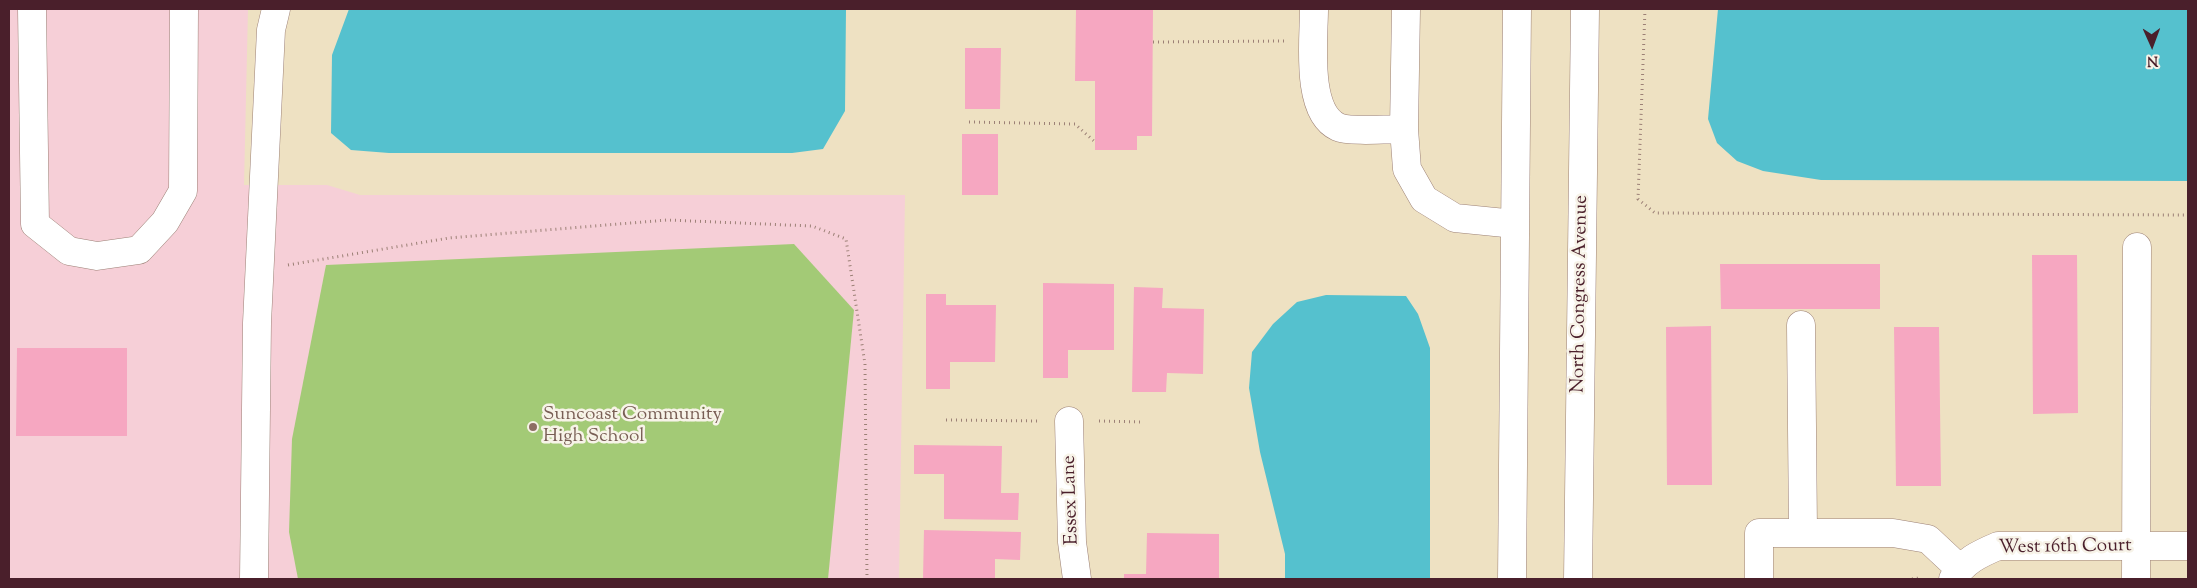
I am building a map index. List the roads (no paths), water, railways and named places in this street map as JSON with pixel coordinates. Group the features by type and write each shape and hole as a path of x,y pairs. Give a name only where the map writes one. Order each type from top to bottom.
{"street":[{"path":"32,9 35,224 69,251 96,256 139,250 165,222 182,192 184,9"},
{"path":"254,579 257,313 271,30 276,9"},
{"path":"1314,9 1315,93 1323,114 1339,128 1404,129"},
{"path":"1406,9 1404,129 1407,169 1424,199 1455,218 1515,224"},
{"path":"1512,579 1517,9"},
{"name":"North Congress Avenue","path":"1578,579 1585,9"},
{"path":"2136,579 2137,247"},
{"path":"1800,325 1803,531"},
{"name":"Essex Lane","path":"1069,422 1072,542 1077,579"},
{"path":"1759,579 1759,533 1803,531 1893,533 1928,539 1956,574"},
{"name":"West 16th Court","path":"1956,574 1977,554 1998,546 2188,546"}],"water":[{"path":"349,9 846,9 845,111 823,149 792,153 389,153 351,150 331,133 332,55"},
{"path":"1718,9 2188,9 2188,181 1821,180 1763,171 1737,161 1717,143 1708,119"},
{"path":"1326,295 1406,296 1418,314 1430,348 1430,579 1285,579 1285,554 1260,452 1249,388 1252,352 1273,324 1297,302"}],"place":[{"name":"Suncoast Community High School","path":"533,427"}]}
